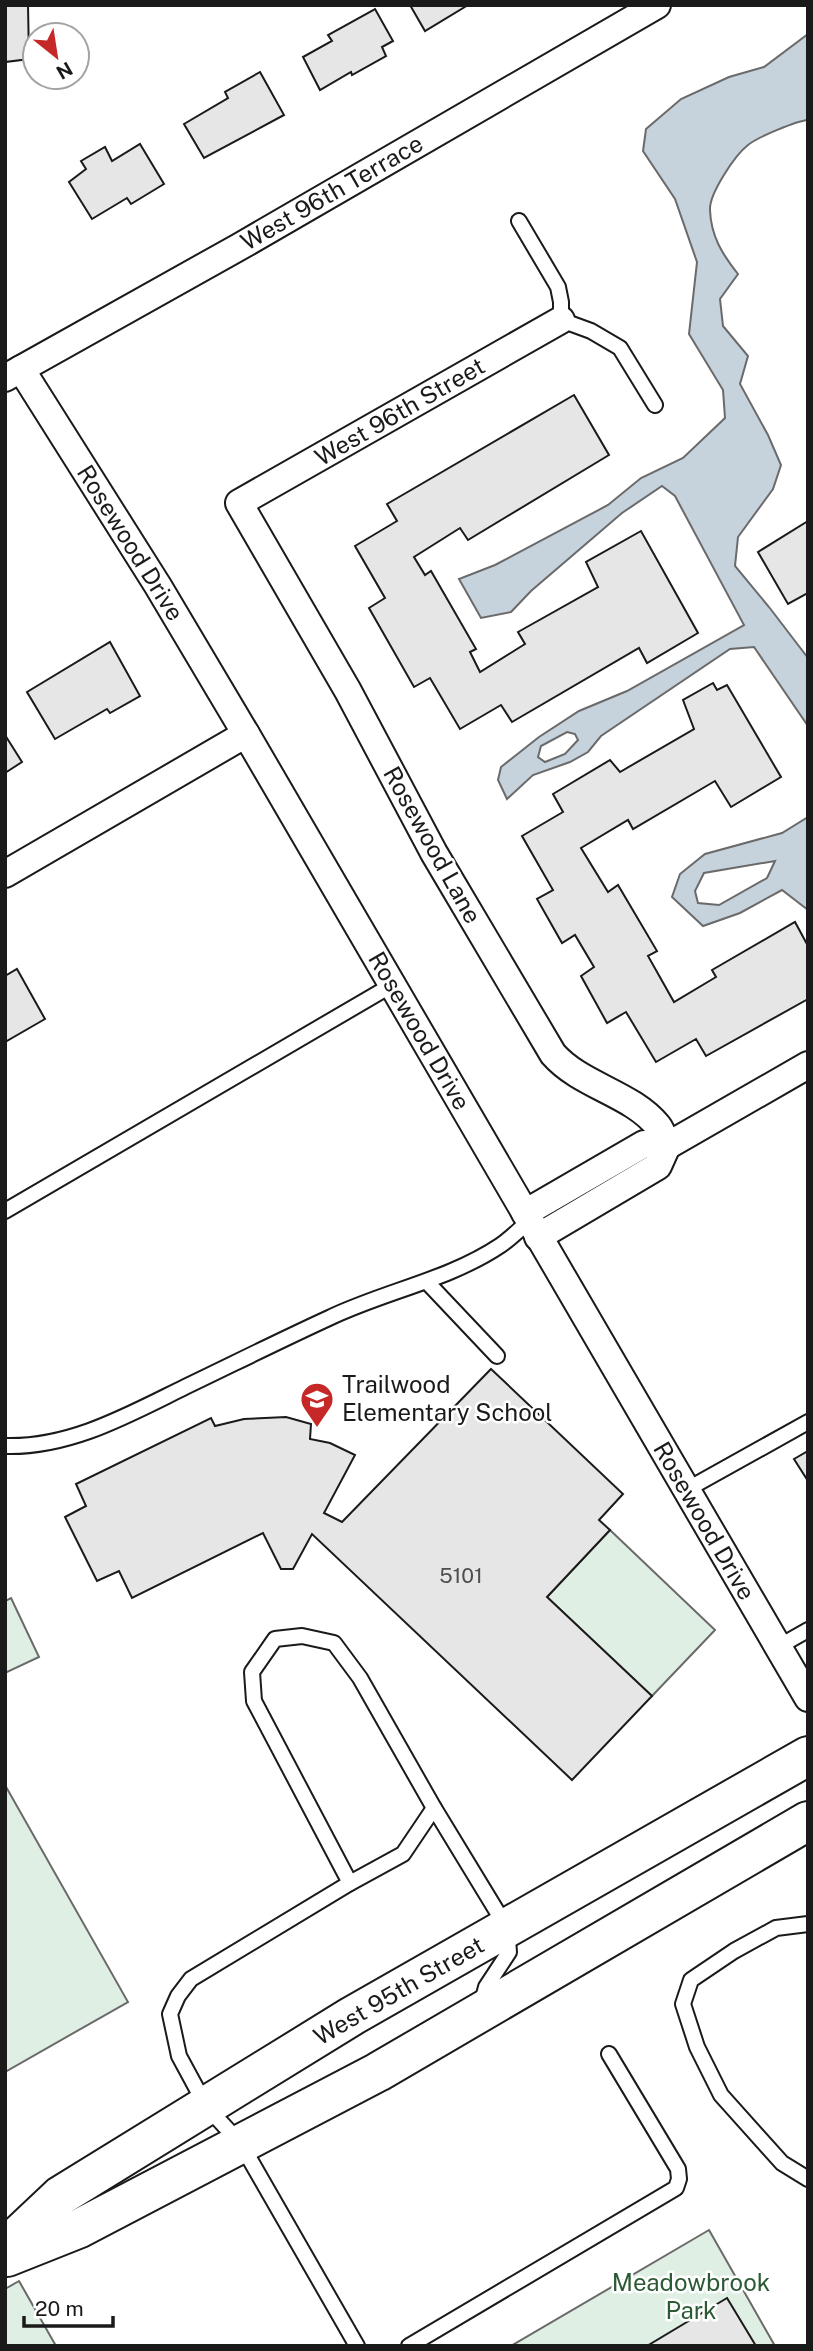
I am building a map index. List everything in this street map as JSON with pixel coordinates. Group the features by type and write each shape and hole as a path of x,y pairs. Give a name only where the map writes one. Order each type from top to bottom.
{"main road":[{"name":"West 95th Street","path":"5,2248 60,2196 352,2016 808,1756"},
{"path":"5,2258 80,2228 378,2072 808,1821"}],"street":[{"name":"West 96th Terrace","path":"13,373 239,247 657,5"},
{"name":"West 96th Street","path":"239,503 561,320"},
{"name":"Rosewood Drive","path":"13,373 158,586 808,1698"},
{"name":"Rosewood Lane","path":"239,503 348,691 434,853 552,1054 564,1067 643,1112 659,1127 667,1146"},
{"path":"5,874 246,734"},
{"path":"531,1223 658,1166 667,1146 808,1065"}],"lane":[{"path":"519,221 558,288 561,320 592,331 620,348 655,405"},
{"path":"5,1211 392,985"},
{"path":"5,1446 30,1447 75,1438 333,1316 427,1282 474,1261 531,1223"},
{"path":"427,1282 497,1356"},
{"path":"687,1490 808,1422"},
{"path":"778,1647 808,1630"},
{"path":"350,1883 254,1701 252,1672 275,1639 302,1636 334,1643 360,1678 434,1808 507,1928 509,1952 486,1987 479,2014"},
{"path":"356,2346 241,2144 206,2106 179,2056 170,2014 178,1996 191,1979 403,1854 434,1808"},
{"path":"808,1924 776,1928 734,1951 691,1980 683,2004 697,2047 721,2095 782,2163 808,2179"},
{"path":"409,2346 676,2188 678,2169 609,2054"}],"green space":[{"path":"610,1530 715,1630 652,1696 547,1597"},
{"path":"11,1598 39,1657 5,1673 5,1601"},
{"path":"5,1785 128,2002 5,2072"},
{"name":"Meadowbrook Park","path":"709,2230 775,2346 511,2346"},
{"path":"19,2281 56,2346 5,2346 5,2289"}],"shaded area":[{"path":"808,34 808,120 777,130 748,145 724,175 714,194 710,210 718,244 738,274 720,299 723,326 748,356 740,384 781,465 773,489 738,537 735,566 808,658 808,726 754,647 730,649 601,736 588,752 570,762 533,775 507,799 498,780 501,767 539,737 579,711 627,691 744,625 675,496 662,486 622,513 531,591 511,612 481,618 459,579 495,565 608,505 641,478 683,458 725,418 723,390 689,334 697,262 675,199 643,151 646,129 681,99 729,77 764,67","holes":["567,732 575,734 578,740 565,754 545,762 538,757 541,746"]},
{"path":"808,817 808,910 782,890 740,913 703,926 672,897 680,874 705,854 782,833","holes":["775,861 767,878 719,905 698,903 695,891 704,873"]}],"building":[{"path":"5,5 28,5 28,21 21,21 21,60 5,62"},
{"path":"410,5 468,5 425,31"},
{"path":"375,9 393,41 382,47 386,56 320,90 303,57 332,41 328,35"},
{"path":"260,72 284,115 204,158 184,124 228,98 225,92"},
{"path":"140,144 164,184 131,204 127,198 92,219 69,182 86,169 81,161 105,147 112,161"},
{"path":"574,395 609,455 468,540 460,528 414,557 425,575 431,571 476,649 470,652 480,672 525,644 518,632 598,587 586,562 641,531 698,633 647,663 639,648 512,722 501,705 460,729 430,678 414,687 369,608 385,598 355,546 397,521 387,504"},
{"path":"808,521 808,593 788,604 758,552"},
{"path":"110,642 140,696 110,713 107,709 55,739 27,692"},
{"path":"713,683 717,690 727,685 781,777 731,807 715,781 633,829 628,820 581,848 608,892 618,885 657,951 648,956 674,1002 716,977 712,970 795,922 808,946 808,999 706,1056 696,1039 656,1062 626,1012 607,1023 581,976 594,967 575,935 562,943 537,899 553,890 522,836 563,812 553,794 610,760 620,772 694,729 683,700"},
{"path":"5,735 22,762 5,773"},
{"path":"17,969 45,1019 5,1042 5,976"},
{"name":"Trailwood Elementary School","path":"491,1369 623,1494 599,1520 610,1530 547,1597 652,1696 572,1780 312,1534 293,1569 281,1569 263,1533 132,1598 119,1571 97,1581 65,1517 86,1506 76,1484 211,1418 215,1426 244,1419 286,1417 311,1424 310,1439 330,1443 355,1455 324,1513 342,1522"},
{"path":"808,1451 808,1481 794,1459"},
{"path":"727,2298 756,2346 647,2346"}],"place":[{"name":"Trailwood Elementary School","path":"317,1429"}]}
